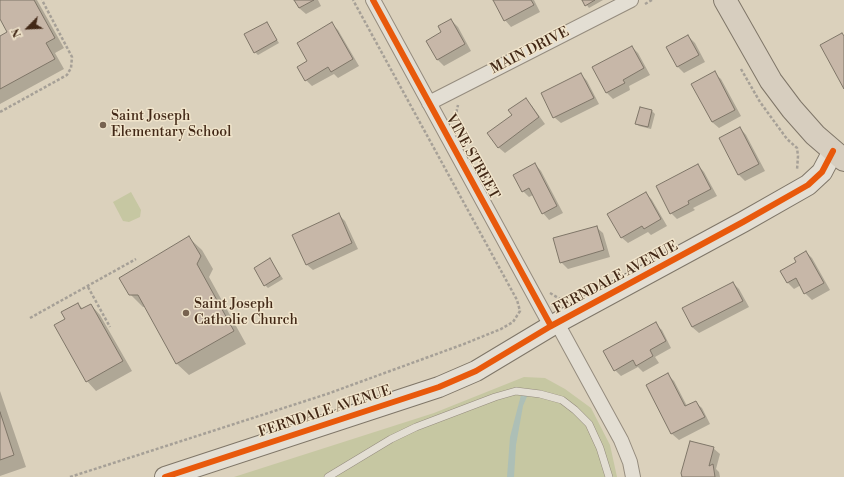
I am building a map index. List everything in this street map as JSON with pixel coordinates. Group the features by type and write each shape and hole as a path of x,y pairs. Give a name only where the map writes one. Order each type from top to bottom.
{"main road":[{"path":"725,0 771,80 792,109 815,134 839,156"}],"street":[{"name":"VINE STREET","path":"373,0 429,103 621,440 630,462 633,477"},
{"name":"MAIN DRIVE","path":"429,103 631,0"},
{"name":"FERNDALE AVENUE","path":"165,477 440,387 476,371 554,324 736,226 808,185 839,156"}],"lane":[{"path":"328,477 391,439 416,427 495,397 516,391 540,394 562,400 576,410 589,424 600,448 609,477"}],"path":[{"path":"0,112 67,75 71,68 72,57 42,0"},
{"path":"70,477 327,394 464,344 501,329 513,322 520,312 517,300 353,0"},
{"path":"645,4 652,0"},
{"path":"457,123 458,104 462,100"},
{"path":"795,174 798,163 797,148"},
{"path":"30,318 136,259"},
{"path":"88,287 110,327"},
{"path":"546,288 551,294 560,299 565,298"}],"green space":[{"path":"131,192 141,210 140,217 129,222 123,221 113,202"},
{"path":"524,377 545,378 565,389 591,408 610,445 617,477 234,477 434,413"}],"shaded area":[{"path":"529,392 523,406 516,445 514,477 507,477 510,437 521,395"}],"building":[{"path":"0,0 34,0 55,38 46,43 55,59 0,89 0,36 7,32 0,19"},
{"path":"294,0 314,0 299,8"},
{"path":"493,0 531,0 534,5 504,21"},
{"path":"582,0 595,0 585,6"},
{"path":"451,19 465,44 437,60 426,41 441,32 438,26"},
{"path":"267,22 277,40 254,53 244,34"},
{"path":"332,22 353,59 331,72 328,67 305,81 297,67 307,61 297,43"},
{"path":"842,33 844,36 844,89 820,45"},
{"path":"688,35 699,55 677,67 666,47"},
{"path":"632,46 644,68 623,80 625,83 606,93 592,67"},
{"path":"715,71 735,110 712,122 691,84"},
{"path":"581,73 594,98 553,118 541,93"},
{"path":"526,98 539,117 498,148 487,133 512,115 508,110"},
{"path":"640,107 652,110 648,127 635,124"},
{"path":"740,127 759,164 738,175 719,138"},
{"path":"535,163 557,206 542,214 529,188 522,192 513,175"},
{"path":"698,164 711,189 688,201 689,204 670,214 656,186"},
{"path":"646,192 661,219 644,229 642,226 621,238 607,214"},
{"path":"339,213 352,243 306,265 292,235"},
{"path":"597,226 604,250 560,263 553,238"},
{"name":"Saint Joseph Catholic Church","path":"189,236 201,256 197,264 234,331 176,364 138,295 129,295 119,278"},
{"path":"806,251 824,283 804,294 796,278 787,283 780,271 796,262 794,258"},
{"path":"270,258 280,276 264,286 254,268"},
{"path":"733,282 743,301 692,327 682,308"},
{"path":"78,303 81,309 91,304 123,361 86,382 54,325 65,319 61,312"},
{"path":"656,322 666,341 650,350 653,356 636,366 633,360 614,371 603,351"},
{"path":"668,373 685,406 696,401 705,417 671,434 646,385"},
{"path":"0,412 14,455 0,460"},
{"path":"690,441 714,447 709,466 713,464 715,477 682,477 681,473"}],"cycle path":[{"path":"373,0 551,326"},
{"path":"165,477 439,387 476,371 551,326 808,185 822,172 833,151"}],"place":[{"name":"Saint Joseph Elementary School","path":"103,125"},
{"name":"Saint Joseph Catholic Church","path":"186,313"}]}
